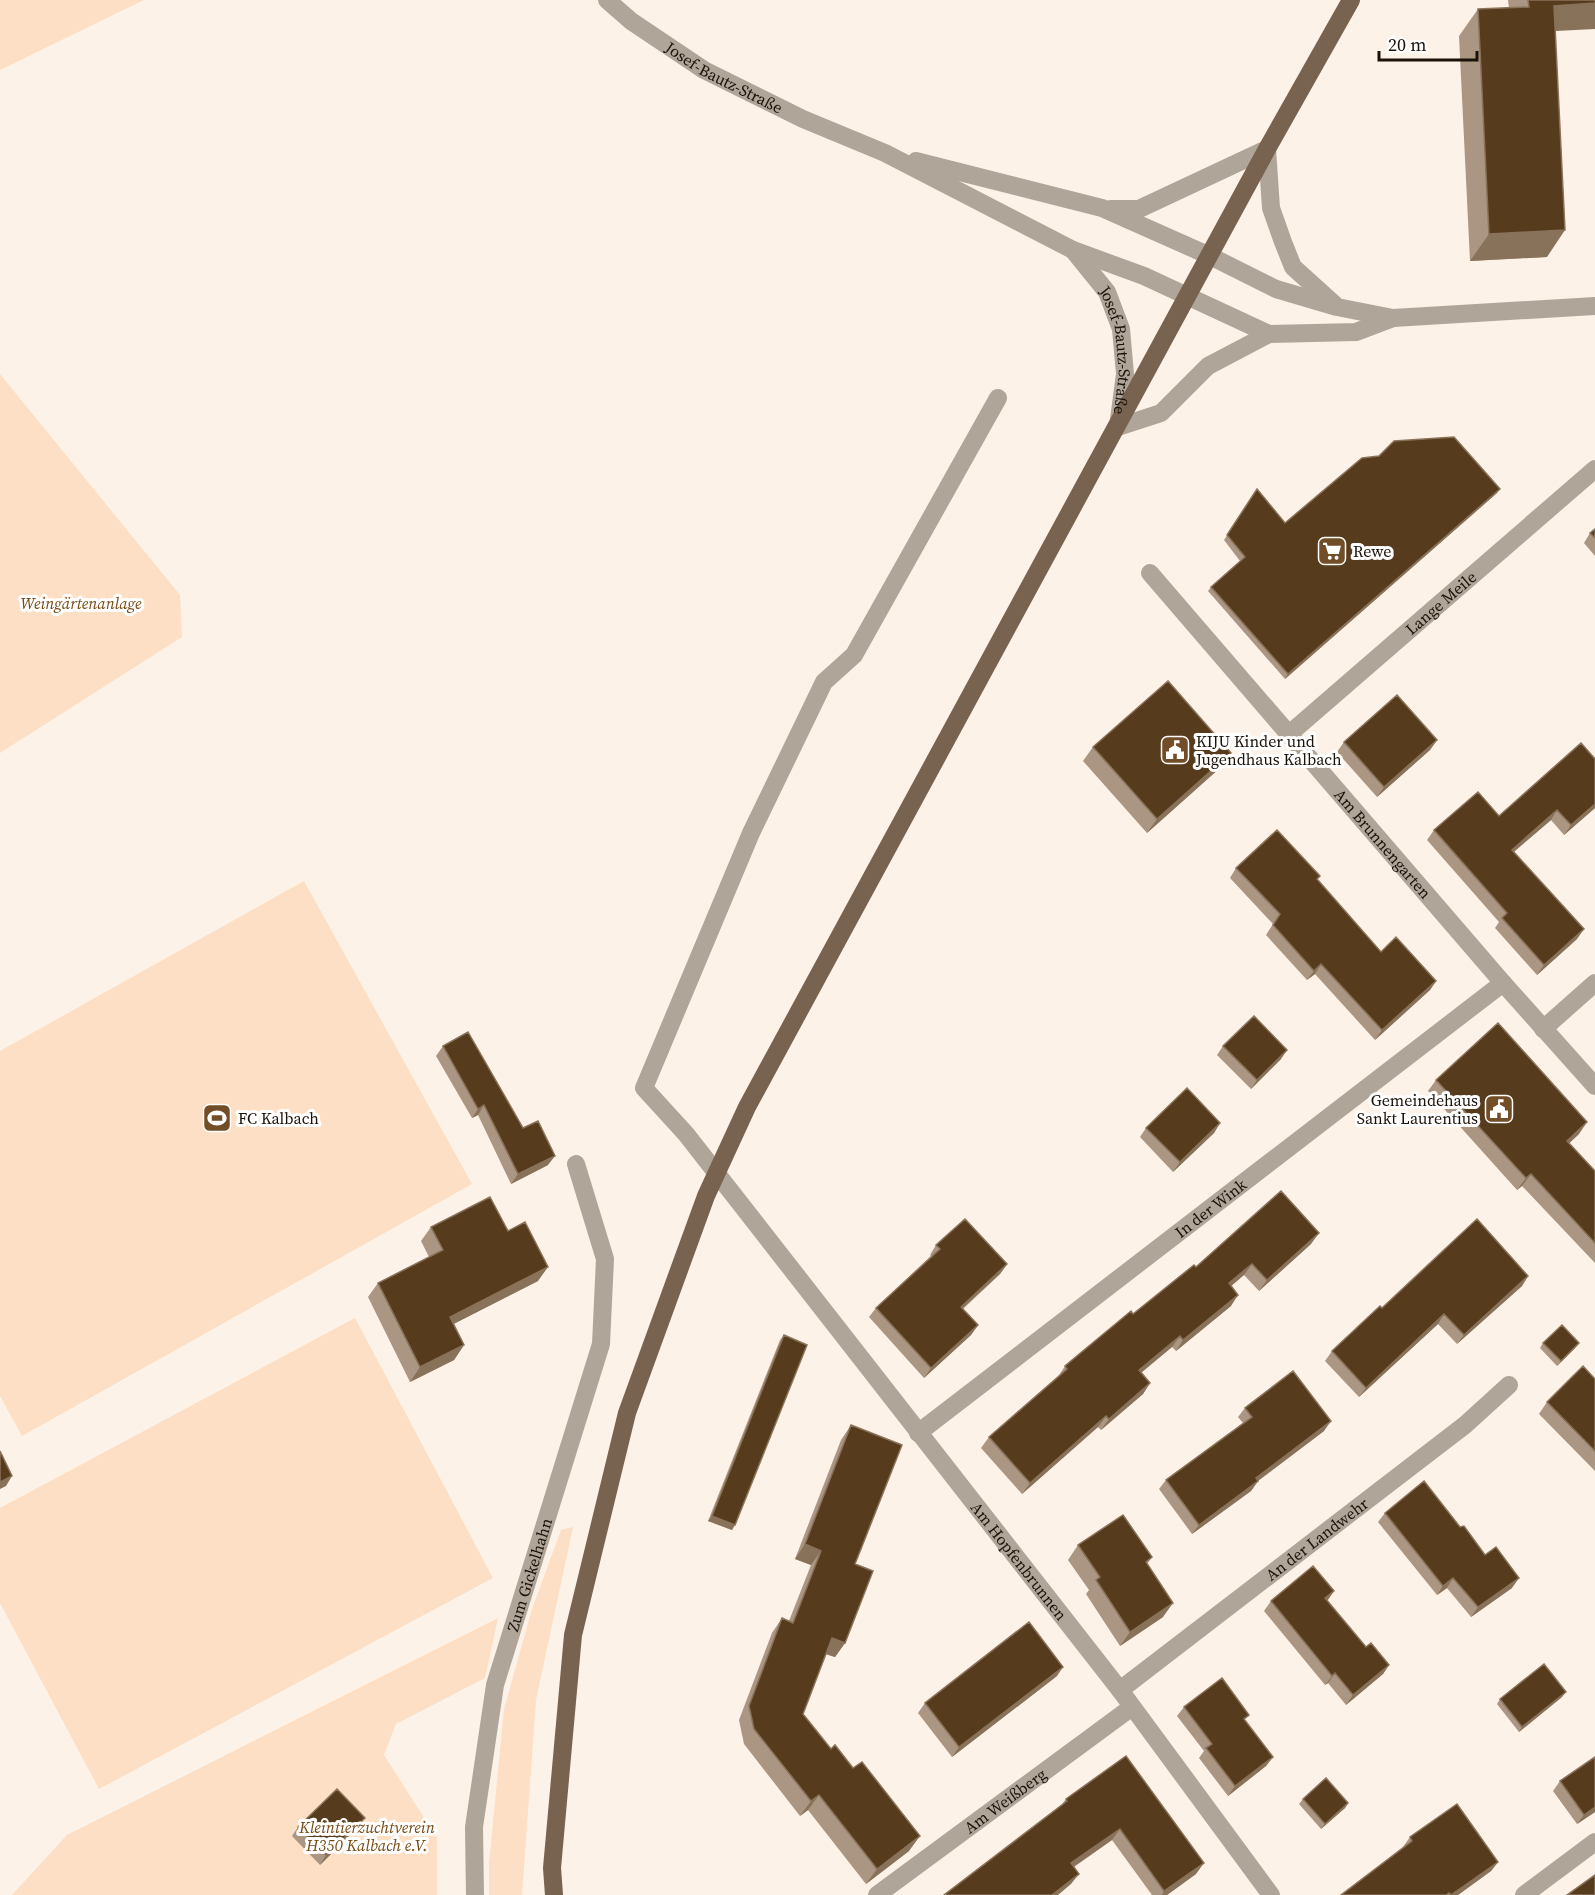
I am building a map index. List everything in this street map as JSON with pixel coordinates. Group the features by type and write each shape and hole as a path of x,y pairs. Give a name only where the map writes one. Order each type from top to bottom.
{"main road":[{"path":"554,1895 552,1868 573,1635 627,1413 706,1196 747,1107 1267,149 1351,0"}],"street":[{"name":"Josef-Bautz-Straße","path":"608,0 631,21 704,70 802,119 885,153 1073,250 1130,270 1269,334"},
{"name":"Josef-Bautz-Straße","path":"1102,208 1139,209 1267,149"},
{"path":"1267,149 1271,208 1293,267 1337,307"},
{"name":"Josef-Bautz-Straße","path":"885,153 1102,208 1210,256 1276,289 1337,307 1393,318 1595,306"},
{"name":"Josef-Bautz-Straße","path":"1073,250 1107,292 1121,329 1125,374 1118,427 1161,413 1208,366 1269,334 1356,332 1393,318"},
{"name":"Am Hopfenbrunnen","path":"998,398 854,654 824,682 751,832 644,1088 686,1134 762,1230 1120,1690 1271,1895"},
{"name":"Lange Meile","path":"1288,735 1595,469"},
{"name":"Am Brunnengarten","path":"1150,573 1503,983 1595,1086"},
{"name":"In der Wink","path":"918,1433 1503,983"},
{"path":"1544,1029 1595,983"},
{"name":"Zum Gickelhahn","path":"475,1895 474,1827 495,1685 601,1344 605,1258 576,1164"},
{"name":"An der Landwehr","path":"1120,1690 1465,1425 1509,1385"},
{"name":"Am Weißberg","path":"877,1895 1132,1707"},
{"path":"1524,1895 1595,1842"}],"green space":[{"path":"0,0 144,0 0,70"},
{"name":"Weingärtenanlage","path":"0,374 180,595 182,637 0,753"},
{"name":"FC Kalbach","path":"304,881 472,1184 22,1436 0,1396 0,1051"},
{"path":"355,1318 493,1578 99,1789 0,1603 0,1508"},
{"path":"573,1527 536,1700 522,1895 489,1895 489,1863 504,1709 532,1609 561,1530"},
{"name":"Kleintierzuchtverein H350 Kalbach e.V.","path":"498,1618 485,1678 396,1724 384,1755 437,1838 437,1895 12,1895 67,1835"}],"building":[{"path":"1528,0 1595,0 1595,3 1554,6 1565,230 1489,234 1478,9 1529,7"},
{"name":"Rewe","path":"1454,437 1500,489 1288,674 1211,587 1245,557 1227,535 1257,489 1285,523 1362,458 1379,456 1394,441"},
{"path":"1168,681 1231,753 1157,819 1093,747"},
{"path":"1397,695 1437,740 1384,787 1344,742"},
{"path":"1581,743 1595,759 1595,804 1571,825 1557,810 1512,850 1584,929 1544,965 1502,918 1507,913 1434,830 1478,792 1499,816"},
{"path":"1277,830 1320,876 1317,879 1381,952 1396,937 1436,981 1382,1030 1321,964 1314,971 1273,925 1280,914 1236,868"},
{"path":"1254,1016 1287,1050 1257,1080 1223,1046"},
{"path":"1498,1023 1587,1122 1567,1141 1595,1171 1595,1243 1531,1174 1526,1178 1436,1080"},
{"path":"468,1032 523,1128 538,1121 555,1156 518,1174 484,1105 478,1109 443,1046"},
{"path":"1187,1088 1220,1123 1180,1162 1146,1128"},
{"path":"1281,1191 1319,1233 1267,1280 1252,1264 1229,1283 1238,1295 1183,1340 1180,1336 1139,1370 1150,1383 1109,1419 1106,1416 1030,1483 989,1437 1067,1369 1065,1366 1131,1311 1133,1314 1194,1265 1196,1267"},
{"path":"490,1197 508,1231 525,1222 548,1267 450,1317 464,1345 420,1367 378,1283 443,1250 431,1227"},
{"path":"965,1219 1007,1264 961,1307 978,1325 931,1368 876,1308 940,1249 936,1245"},
{"path":"1477,1219 1528,1276 1464,1335 1444,1314 1366,1388 1332,1351 1380,1306 1382,1308"},
{"path":"1562,1325 1579,1343 1561,1361 1543,1343"},
{"path":"784,1335 807,1345 735,1525 712,1516"},
{"path":"1583,1366 1595,1379 1595,1451 1547,1402"},
{"path":"1293,1371 1331,1421 1256,1478 1258,1481 1199,1525 1166,1480 1252,1417 1245,1408"},
{"path":"851,1425 902,1445 855,1564 873,1571 845,1643 832,1638 803,1714 831,1749 835,1745 853,1768 862,1762 920,1836 877,1869 819,1795 811,1801 754,1729 749,1706 782,1618 793,1623 821,1551 805,1544"},
{"path":"0,1451 12,1476 0,1482"},
{"path":"1424,1481 1460,1527 1464,1526 1485,1555 1496,1547 1519,1578 1478,1607 1453,1578 1443,1586 1385,1513"},
{"path":"1123,1515 1152,1557 1146,1562 1173,1603 1130,1632 1096,1580 1100,1577 1078,1545"},
{"path":"1313,1566 1334,1591 1325,1598 1366,1647 1371,1643 1389,1665 1353,1695 1335,1673 1332,1676 1271,1601"},
{"path":"1029,1622 1063,1667 959,1747 925,1703"},
{"path":"1544,1664 1566,1692 1522,1727 1500,1699"},
{"path":"1222,1678 1249,1715 1244,1719 1273,1757 1235,1786 1206,1748 1212,1744 1184,1707"},
{"path":"1126,1756 1204,1863 1164,1891 1120,1829 1071,1863 1079,1874 1052,1895 944,1895 1067,1801 1066,1799"},
{"path":"1595,1757 1595,1807 1584,1815 1560,1781"},
{"path":"1326,1778 1348,1803 1325,1824 1303,1799"},
{"path":"337,1789 365,1818 326,1855 298,1827"},
{"path":"1457,1804 1498,1862 1451,1895 1449,1893 1446,1895 1341,1895 1412,1841 1410,1837"},
{"path":"1595,1875 1595,1895 1567,1895"}],"place":[{"name":"Rewe","path":"1332,551"},
{"name":"KIJU Kinder und Jugendhaus Kalbach","path":"1175,750"},
{"name":"Gemeindehaus Sankt Laurentius","path":"1499,1109"},
{"name":"FC Kalbach","path":"217,1118"}]}
